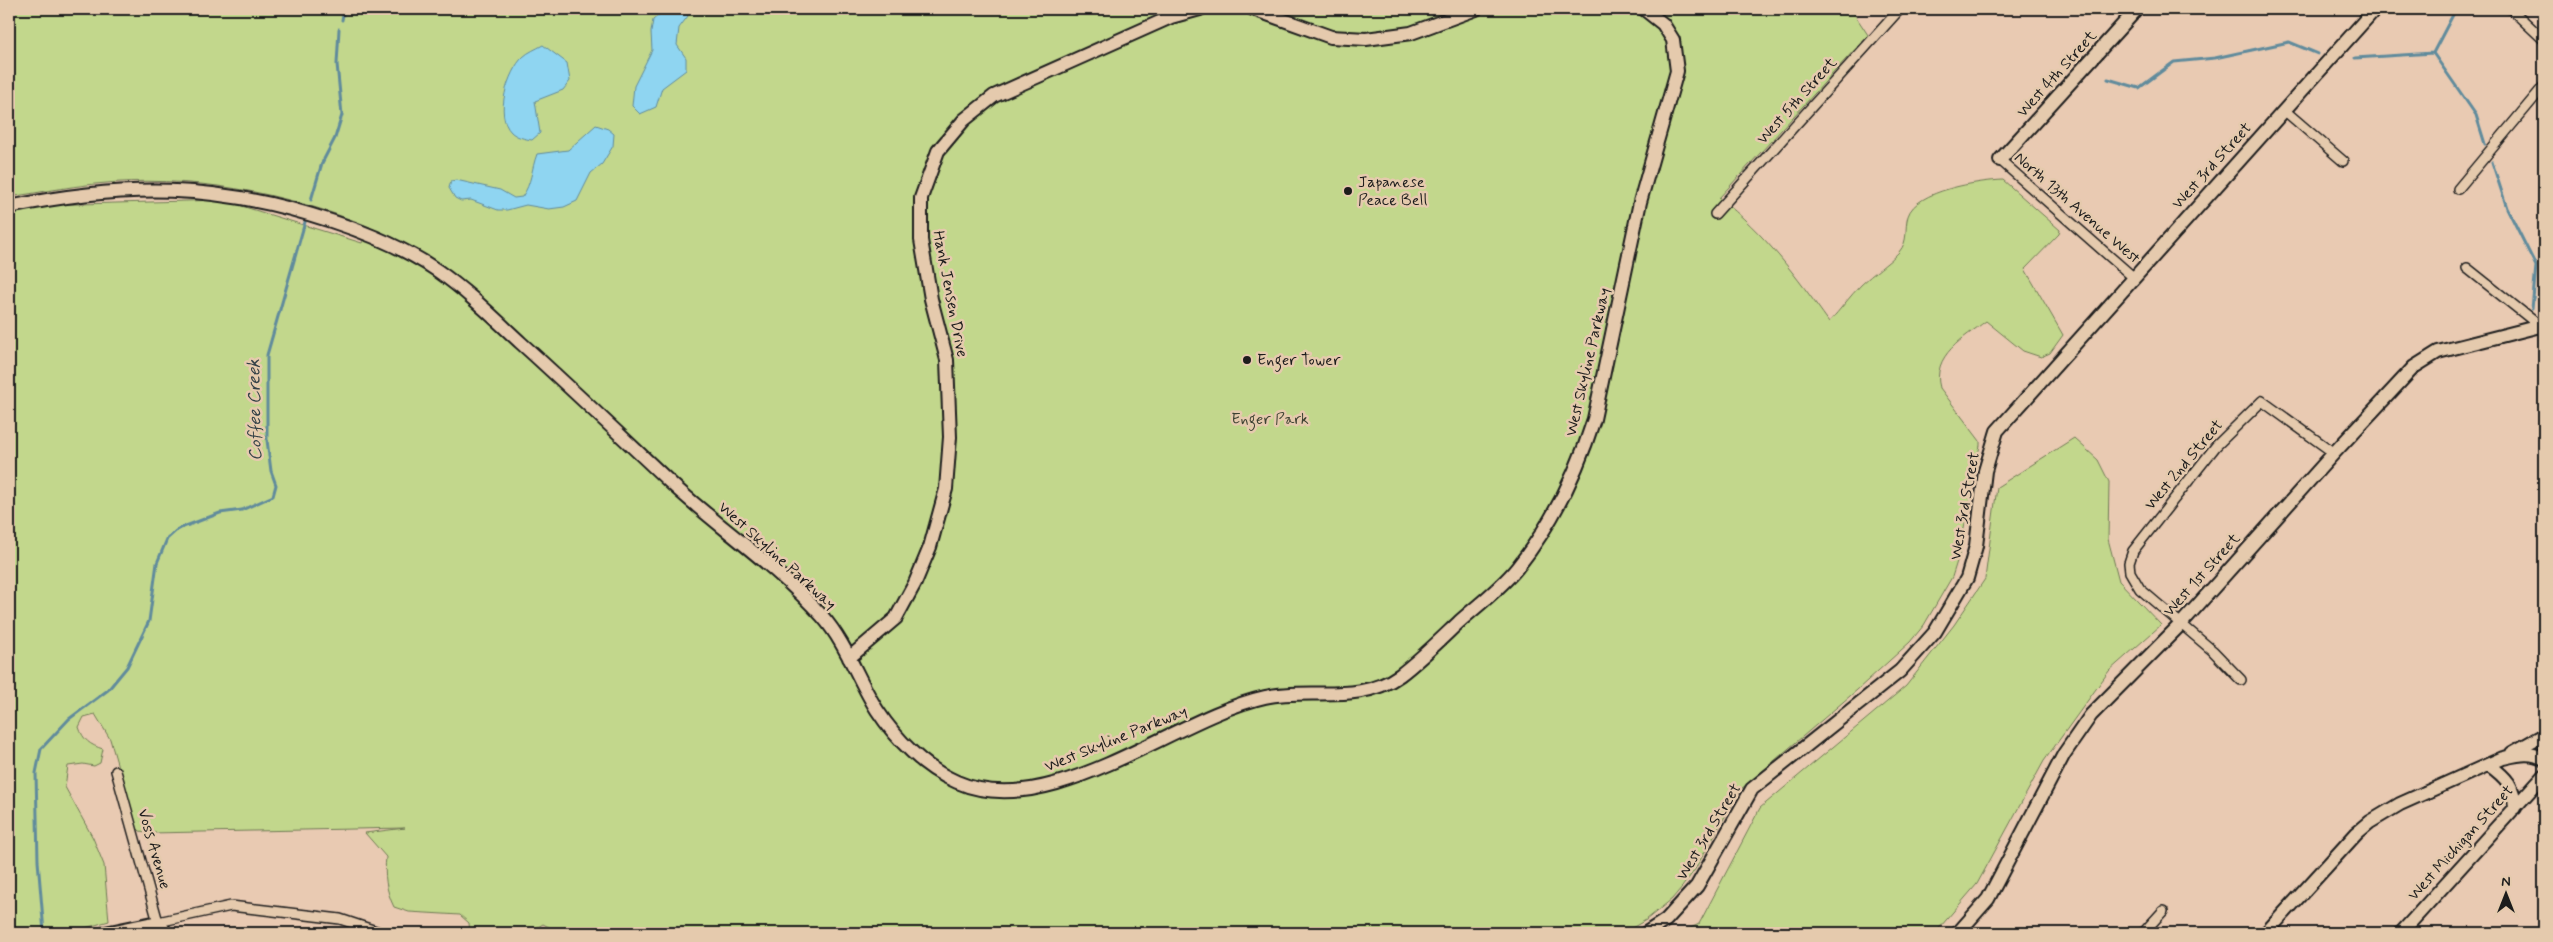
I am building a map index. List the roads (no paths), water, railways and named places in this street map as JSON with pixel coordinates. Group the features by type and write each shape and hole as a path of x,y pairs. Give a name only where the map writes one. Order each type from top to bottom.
{"street":[{"name":"Hank Jensen Drive","path":"848,658 896,618 915,583 930,546 946,489 950,437 948,360 931,299 920,240 921,198 938,152 964,120 994,96 1171,17 1200,9"},
{"path":"1253,9 1332,37 1366,39 1411,33 1476,9"},
{"name":"West Skyline Parkway","path":"9,207 96,193 204,191 272,202 374,237 409,254 438,271 464,290 633,445 674,486 781,578 824,618 878,712 915,756 956,782 981,789 1006,791 1037,788 1100,767 1234,706 1268,696 1350,694 1374,689 1402,673 1515,570 1560,503 1586,444 1594,419 1640,202 1677,71 1673,40 1663,24 1644,9"},
{"name":"West 5th Street","path":"1715,214 1900,9"},
{"name":"West 4th Street","path":"2000,160 2137,9"},
{"name":"West 3rd Street","path":"1646,933 1666,920 1697,886 1752,789 1900,671 1935,632 1967,578 1976,546 1985,472 1997,431 2375,9"},
{"path":"2511,9 2544,40"},
{"path":"2458,189 2544,86"},
{"path":"2284,110 2344,161"},
{"name":"North 13th Avenue West","path":"2000,160 2133,277"},
{"path":"2467,268 2543,326"},
{"name":"West 1st Street","path":"1958,933 1988,899 2000,880 2064,754 2078,733 2113,692 2180,625 2414,367 2438,352 2543,326"},
{"name":"West 2nd Street","path":"2180,625 2136,584 2129,563 2133,551 2216,446 2262,401 2334,453"},
{"path":"2180,625 2213,651 2242,680"},
{"path":"2266,933 2352,838 2370,822 2400,804 2489,765 2544,735"},
{"path":"2503,758 2531,754 2544,759"},
{"path":"2489,765 2506,777 2510,783 2514,793 2515,808"},
{"name":"Voss Avenue","path":"116,771 158,922 166,933"},
{"name":"West Michigan Street","path":"2401,933 2544,775"},
{"path":"105,933 231,906 340,919 382,933"},
{"path":"2143,933 2163,911"}],"water":[{"path":"666,9 684,9 688,16 679,28 677,45 686,58 686,70 662,88 656,107 640,114 632,106 634,86 652,50 651,32 653,20"},
{"path":"1323,9 1435,9 1335,12"},
{"path":"543,45 567,63 570,81 563,90 535,101 540,133 532,140 511,132 506,124 503,104 508,82 517,64 527,54"},
{"path":"596,125 608,129 614,134 613,146 602,164 591,173 577,201 564,207 549,209 526,205 507,210 498,210 471,200 461,201 455,198 449,188 451,181 456,180 500,190 514,198 522,197 530,181 537,154 568,150"}],"waterway":[{"name":"Coffee Creek","path":"342,20 344,9"},
{"path":"2433,53 2456,9"},
{"name":"Coffee Creek","path":"311,200 322,163 335,138 342,115 337,64 339,29"},
{"path":"2108,79 2139,88 2174,62 2215,58 2289,42 2318,54"},
{"path":"2355,58 2433,53 2476,115 2485,144"},
{"path":"2492,162 2507,208 2536,266 2532,309"},
{"name":"Coffee Creek","path":"44,932 38,861 36,773 41,749 69,719 108,690 127,667 149,621 157,563 167,539 178,529 220,513 242,510 273,496 276,485 271,471 267,440 267,355 305,222"}],"place":[{"name":"Japanese Peace Bell","path":"1348,191"},
{"name":"Enger Tower","path":"1247,360"}],"park label":[{"name":"Enger Park","path":"1270,419"}]}
